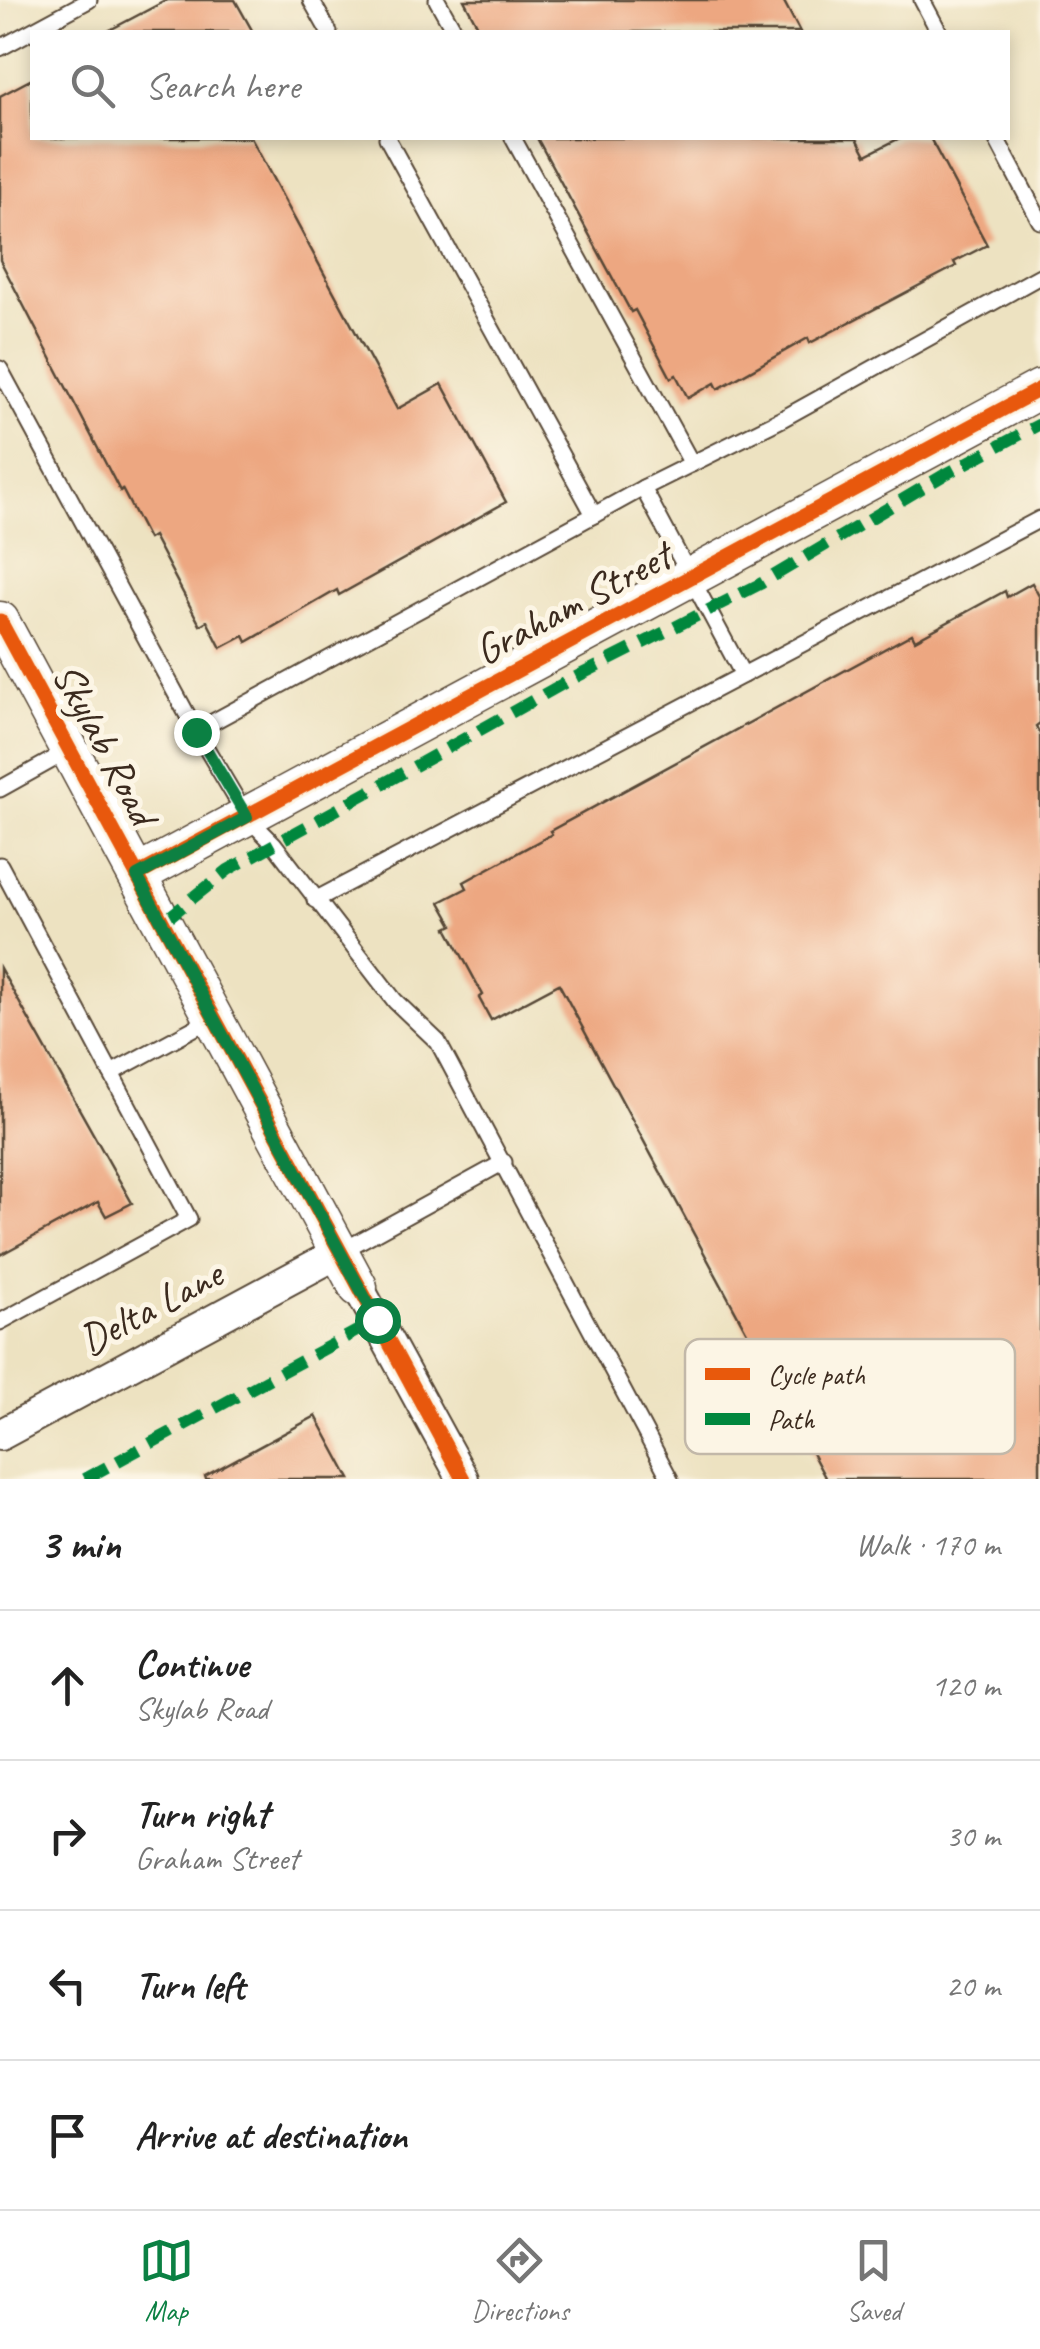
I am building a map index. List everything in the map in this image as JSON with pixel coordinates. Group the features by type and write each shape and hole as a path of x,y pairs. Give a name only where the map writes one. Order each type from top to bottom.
{"street":[{"name":"Graham Street","path":"137,876 1040,389"},
{"name":"Skylab Road","path":"0,621 10,662 70,750 463,1479"},
{"name":"Delta Lane","path":"0,1435 340,1252"}],"lane":[{"path":"33,30 89,0"},
{"path":"311,0 328,30"},
{"path":"437,0 454,30"},
{"path":"922,0 938,30"},
{"path":"0,48 30,32"},
{"path":"388,140 594,515"},
{"path":"513,140 692,464"},
{"path":"997,140 1040,220"},
{"path":"196,732 643,488 782,419 1040,276"},
{"path":"0,368 196,732 247,817 274,844 395,1000 438,1042 670,1479"},
{"path":"643,488 743,675"},
{"path":"315,900 1040,519"},
{"path":"0,789 70,750"},
{"path":"0,865 189,1219 0,1322"},
{"path":"111,1073 214,1018"},
{"path":"340,1252 504,1162"}],"building":[{"path":"167,0 235,0 252,30 110,30"},
{"path":"464,0 783,0 799,30 480,30"},
{"path":"30,80 30,140 252,140 397,409 442,384 506,502 339,595 337,590 247,642 244,636 221,648 207,621 200,625 153,536 148,539 120,491 0,260 0,96"},
{"path":"538,140 858,140 866,155 896,140 931,140 987,245 954,262 956,266 810,343 808,338 718,389 715,383 688,398 676,375 671,378 635,310 631,312"},
{"path":"1032,583 1040,598 1040,723 1036,726 1040,734 1040,1479 826,1479 813,1454 1015,1454 1015,1339 750,1339 559,984 491,1020 479,998 483,995 447,928 453,925 440,902 467,888 464,882 552,834 550,831 912,634 915,640 1005,591 1007,597"},
{"path":"0,968 132,1203 106,1216 98,1202 0,1255"},
{"path":"316,1416 350,1479 206,1479 205,1476"}],"marked path":[{"path":"163,922 228,870 568,681 760,584 944,475 1040,424"},
{"path":"85,1479 377,1320"}],"cycle path":[{"path":"137,875 1040,389"},
{"path":"0,621 463,1479"}],"route":[{"path":"196,732 247,817 137,876 377,1320"}]}
